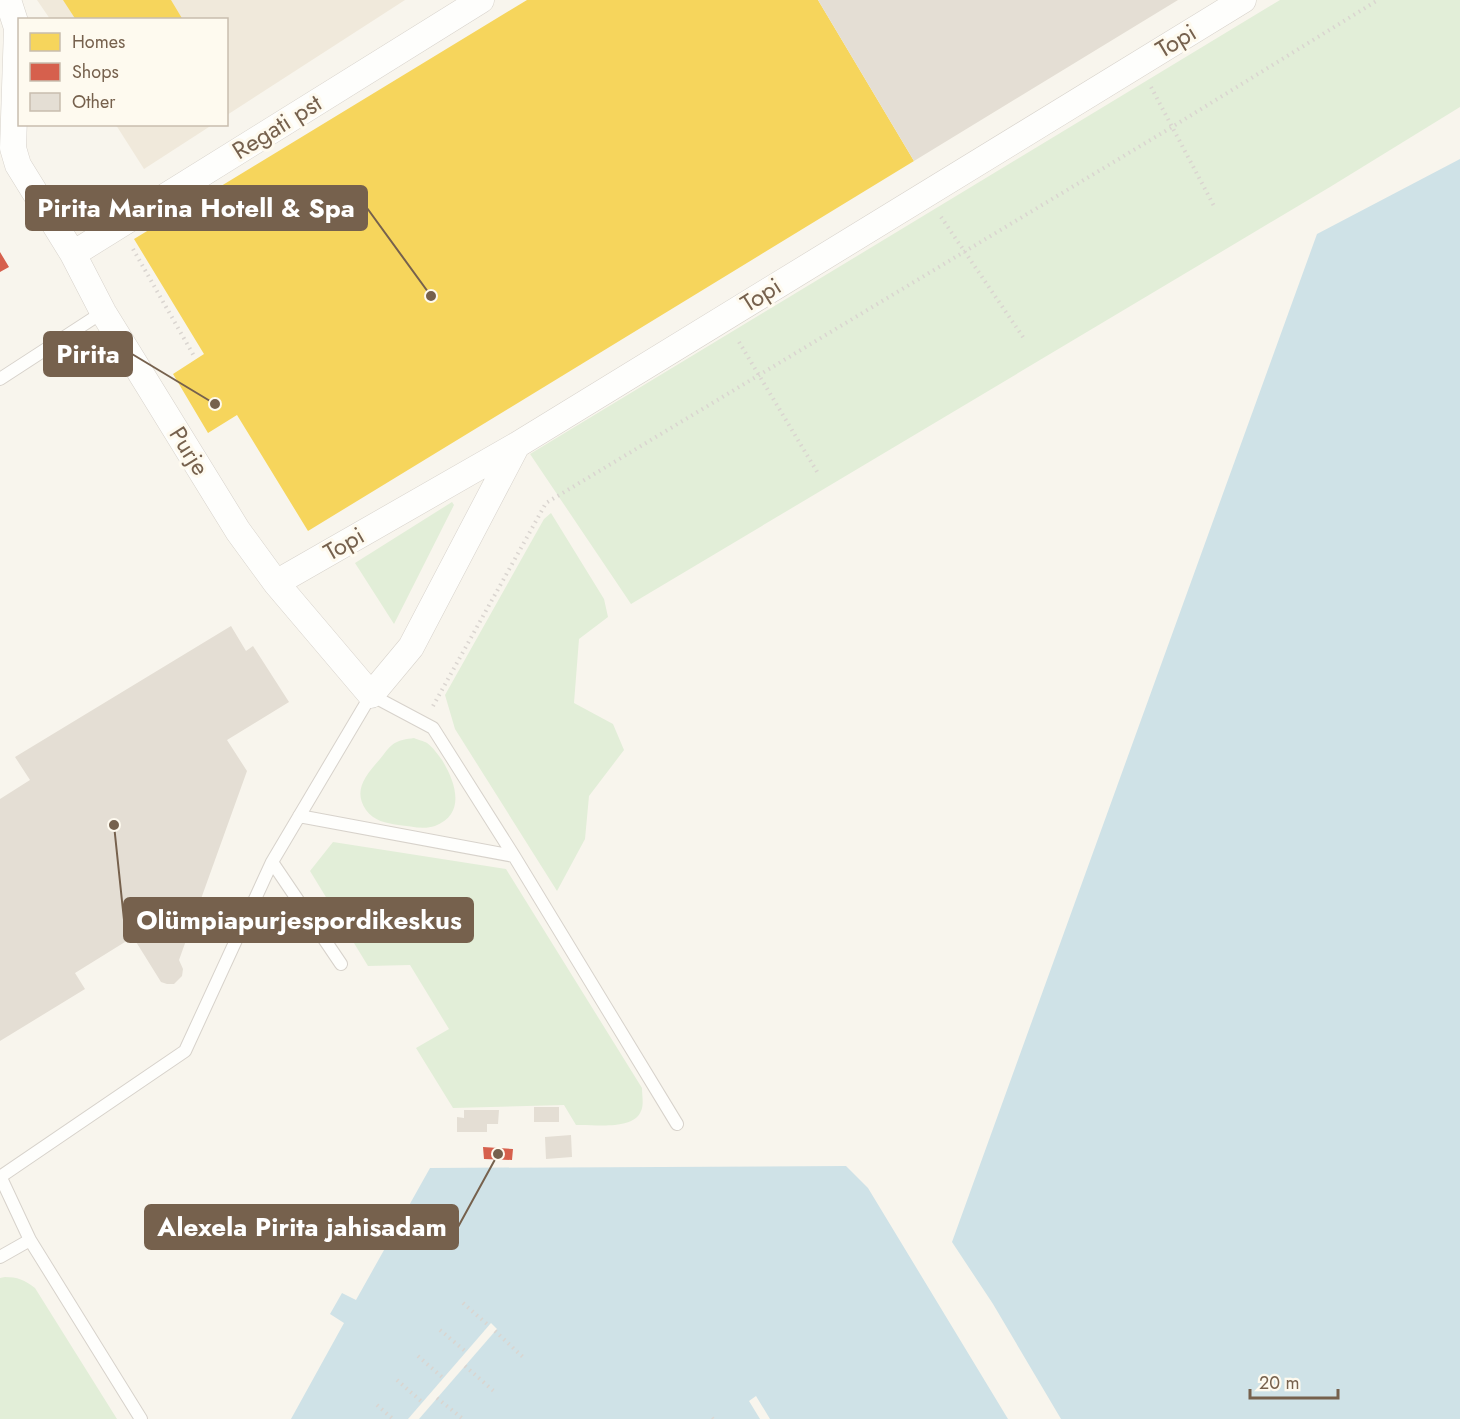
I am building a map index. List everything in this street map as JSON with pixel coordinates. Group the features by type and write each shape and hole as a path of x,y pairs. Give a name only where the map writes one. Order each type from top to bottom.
{"street":[{"name":"Purje","path":"8,0 17,28 7,146 73,254 103,312 238,531 276,583 371,695"},
{"name":"Regati pst","path":"73,254 482,0"},
{"name":"Topi","path":"276,583 517,445 1243,0"},
{"path":"371,695 411,647 517,445"}],"lane":[{"path":"0,379 103,312"},
{"path":"141,1419 30,1240 0,1178 185,1051 272,862 371,695 433,728 514,856 677,1124"},
{"path":"299,816 514,856"},
{"path":"272,862 341,963"},
{"path":"0,1257 30,1240"}],"path":[{"path":"423,722 546,502 965,252 1378,0"},
{"path":"1138,64 1214,206"},
{"path":"926,194 1025,340"},
{"path":"724,318 819,475"},
{"path":"463,1303 488,1325"},
{"path":"440,1330 465,1351"},
{"path":"495,1332 525,1359"},
{"path":"418,1356 442,1377"},
{"path":"465,1366 496,1393"},
{"path":"397,1380 422,1402"},
{"path":"437,1398 463,1419"},
{"path":"377,1405 393,1419"}],"shaded area":[{"path":"37,0 405,0 228,114 228,18 49,18"},
{"path":"117,126 210,126 144,169"},
{"path":"1460,159 1460,1419 1061,1419 993,1304 952,1242 1317,234"},
{"path":"846,1166 868,1188 1008,1419 770,1419 756,1396 749,1401 760,1419 291,1419 344,1323 330,1314 342,1293 356,1300 430,1168"}],"green space":[{"path":"1280,0 1460,0 1460,107 631,604 530,454"},
{"path":"452,502 454,505 394,624 355,563"},
{"path":"551,513 604,599 608,617 579,639 574,703 613,724 624,750 589,796 585,839 557,891 455,729 445,695 544,519"},
{"path":"414,738 427,743 435,751 447,768 454,787 455,805 451,814 445,821 435,826 421,828 380,821 366,810 360,796 366,776 389,748 394,743"},
{"path":"333,842 506,869 642,1088 642,1106 637,1117 622,1124 576,1125 564,1105 453,1108 416,1048 449,1029 410,965 368,966 310,871"},
{"path":"0,1278 21,1280 35,1288 117,1419 0,1419"}],"pier":[{"path":"491,1323 497,1329 419,1419 408,1419"}],"building: Homes":[{"path":"63,0 171,0 182,18 75,18"},
{"path":"527,0 818,0 914,161 308,531 237,415 208,433 173,374 204,354 134,239"}],"building: Shops":[{"path":"0,252 9,267 0,272"},
{"path":"483,1147 513,1149 512,1160 484,1159"}],"building: Other":[{"path":"818,0 1178,0 914,161"},
{"path":"231,626 246,651 253,646 289,702 227,740 247,771 179,960 183,969 182,976 174,984 161,982 133,937 75,973 85,989 0,1041 0,799 30,780 15,757"},
{"path":"534,1107 559,1107 559,1122 534,1122"},
{"path":"464,1110 499,1110 498,1124 487,1124 487,1132 457,1132 457,1117 464,1118"},
{"path":"571,1135 572,1157 546,1159 545,1137"}],"place":[{"name":"Pirita Marina Hotell & Spa","path":"431,296"},
{"name":"Pirita","path":"215,404"},
{"name":"Olümpiapurjespordikeskus","path":"114,825"},
{"name":"Alexela Pirita jahisadam","path":"498,1154"}]}
